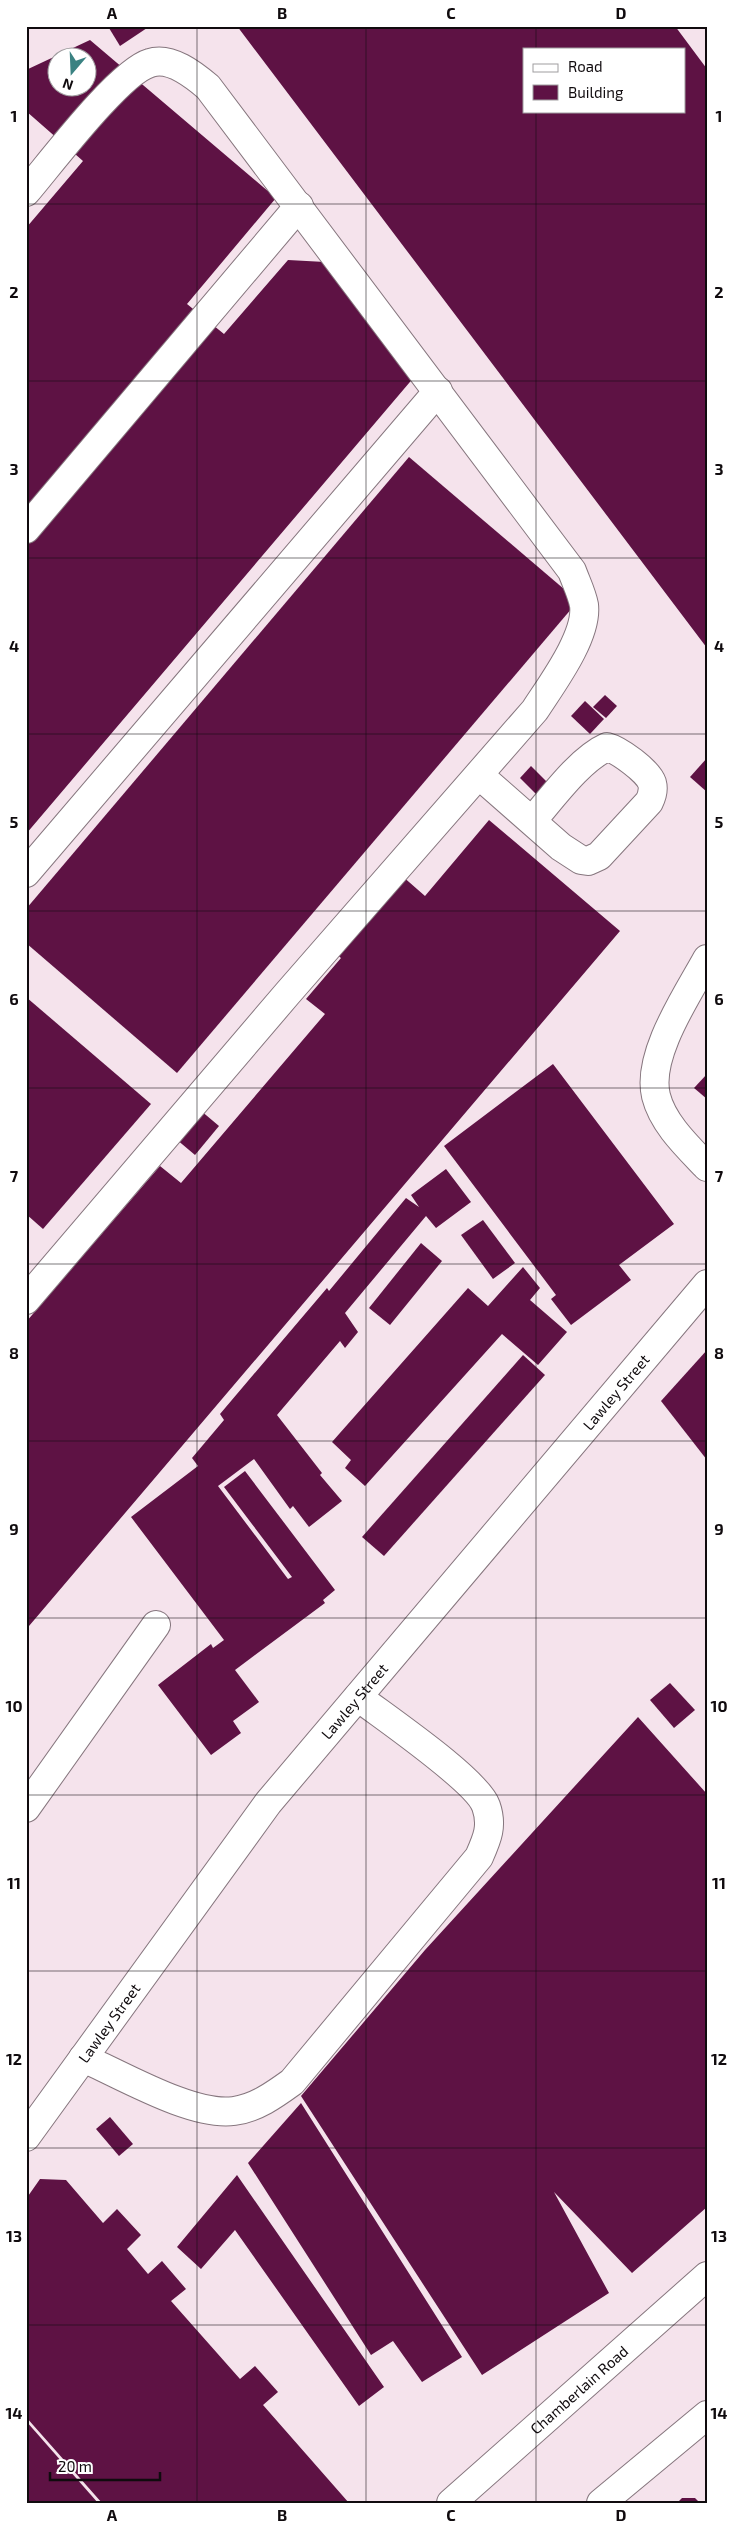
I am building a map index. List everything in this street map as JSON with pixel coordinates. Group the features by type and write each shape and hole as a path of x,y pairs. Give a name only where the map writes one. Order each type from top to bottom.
{"street":[{"path":"26,192 108,95 132,73 151,62 172,64 188,70 208,87 572,572 584,606 579,635 564,664 535,710 287,994 26,1300"},
{"path":"26,529 299,206"},
{"path":"26,873 438,391"},
{"path":"479,775 532,821"},
{"path":"707,959 660,1049 655,1075 656,1096 665,1115 681,1140 707,1167"},
{"name":"Lawley Street","path":"26,2137 268,1804 707,1284"},
{"path":"26,1808 156,1626"},
{"path":"83,2058 194,2108 233,2112 265,2101 292,2082 479,1857 490,1832 486,1805 471,1784 358,1696"},
{"name":"Chamberlain Road","path":"451,2503 707,2276"},
{"path":"601,2503 707,2415"}],"building":[{"path":"112,26 150,26 120,46 109,28"},
{"path":"237,26 675,26 707,69 707,648"},
{"path":"90,40 276,198 187,304 224,334 288,260 325,262 415,376 26,834 26,228 83,161 26,111 26,70 48,60 48,98 98,98 98,48 73,48"},
{"path":"409,457 578,601 177,1073 26,943 26,909"},
{"path":"605,695 617,706 606,718 593,707"},
{"path":"585,701 604,719 590,734 571,716"},
{"path":"707,758 707,792 690,777"},
{"path":"531,766 549,784 538,796 520,778"},
{"path":"489,820 620,931 29,1626 26,1623 26,1322 160,1166 181,1183 325,1014 306,999 341,958 335,953 401,875 425,896"},
{"path":"26,997 151,1104 43,1229 26,1214"},
{"path":"553,1064 674,1224 619,1265 631,1280 571,1325 551,1299 556,1295 444,1146"},
{"path":"707,1074 707,1099 694,1088"},
{"path":"200,1110 219,1126 195,1155 176,1139"},
{"path":"446,1169 471,1202 436,1228 426,1216 345,1313 358,1332 345,1348 340,1341 277,1415 322,1473 320,1475 342,1501 309,1527 293,1506 290,1509 254,1459 218,1486 288,1579 292,1577 224,1487 245,1471 335,1590 323,1600 325,1603 235,1670 259,1702 233,1721 241,1733 211,1755 158,1685 211,1644 213,1648 224,1640 131,1517 198,1466 192,1458 224,1420 220,1414 327,1288 329,1291 406,1198 419,1207 411,1195"},
{"path":"483,1220 515,1263 493,1279 461,1235"},
{"path":"421,1243 442,1261 390,1325 369,1308"},
{"path":"523,1267 540,1288 530,1300 567,1332 538,1365 502,1334 365,1486 345,1468 351,1460 332,1442 468,1288 488,1306"},
{"path":"707,1350 707,1460 661,1401"},
{"path":"523,1355 545,1375 384,1556 362,1537"},
{"path":"670,1683 695,1710 674,1728 650,1700"},
{"path":"638,1717 707,1794 707,2207 632,2273 554,2192 609,2293 482,2375 301,2096 425,1950"},
{"path":"301,2103 462,2357 422,2382 393,2341 371,2355 248,2163"},
{"path":"110,2117 133,2144 119,2156 96,2129"},
{"path":"237,2175 384,2387 359,2406 235,2230 201,2269 177,2247"},
{"path":"40,2179 66,2180 103,2223 117,2209 141,2235 127,2249 148,2274 162,2261 186,2289 171,2301 240,2379 255,2366 278,2392 263,2405 349,2503 102,2503 26,2417 26,2199"},
{"path":"26,2421 98,2503 26,2503"},
{"path":"682,2498 695,2498 700,2503 677,2503"}]}
